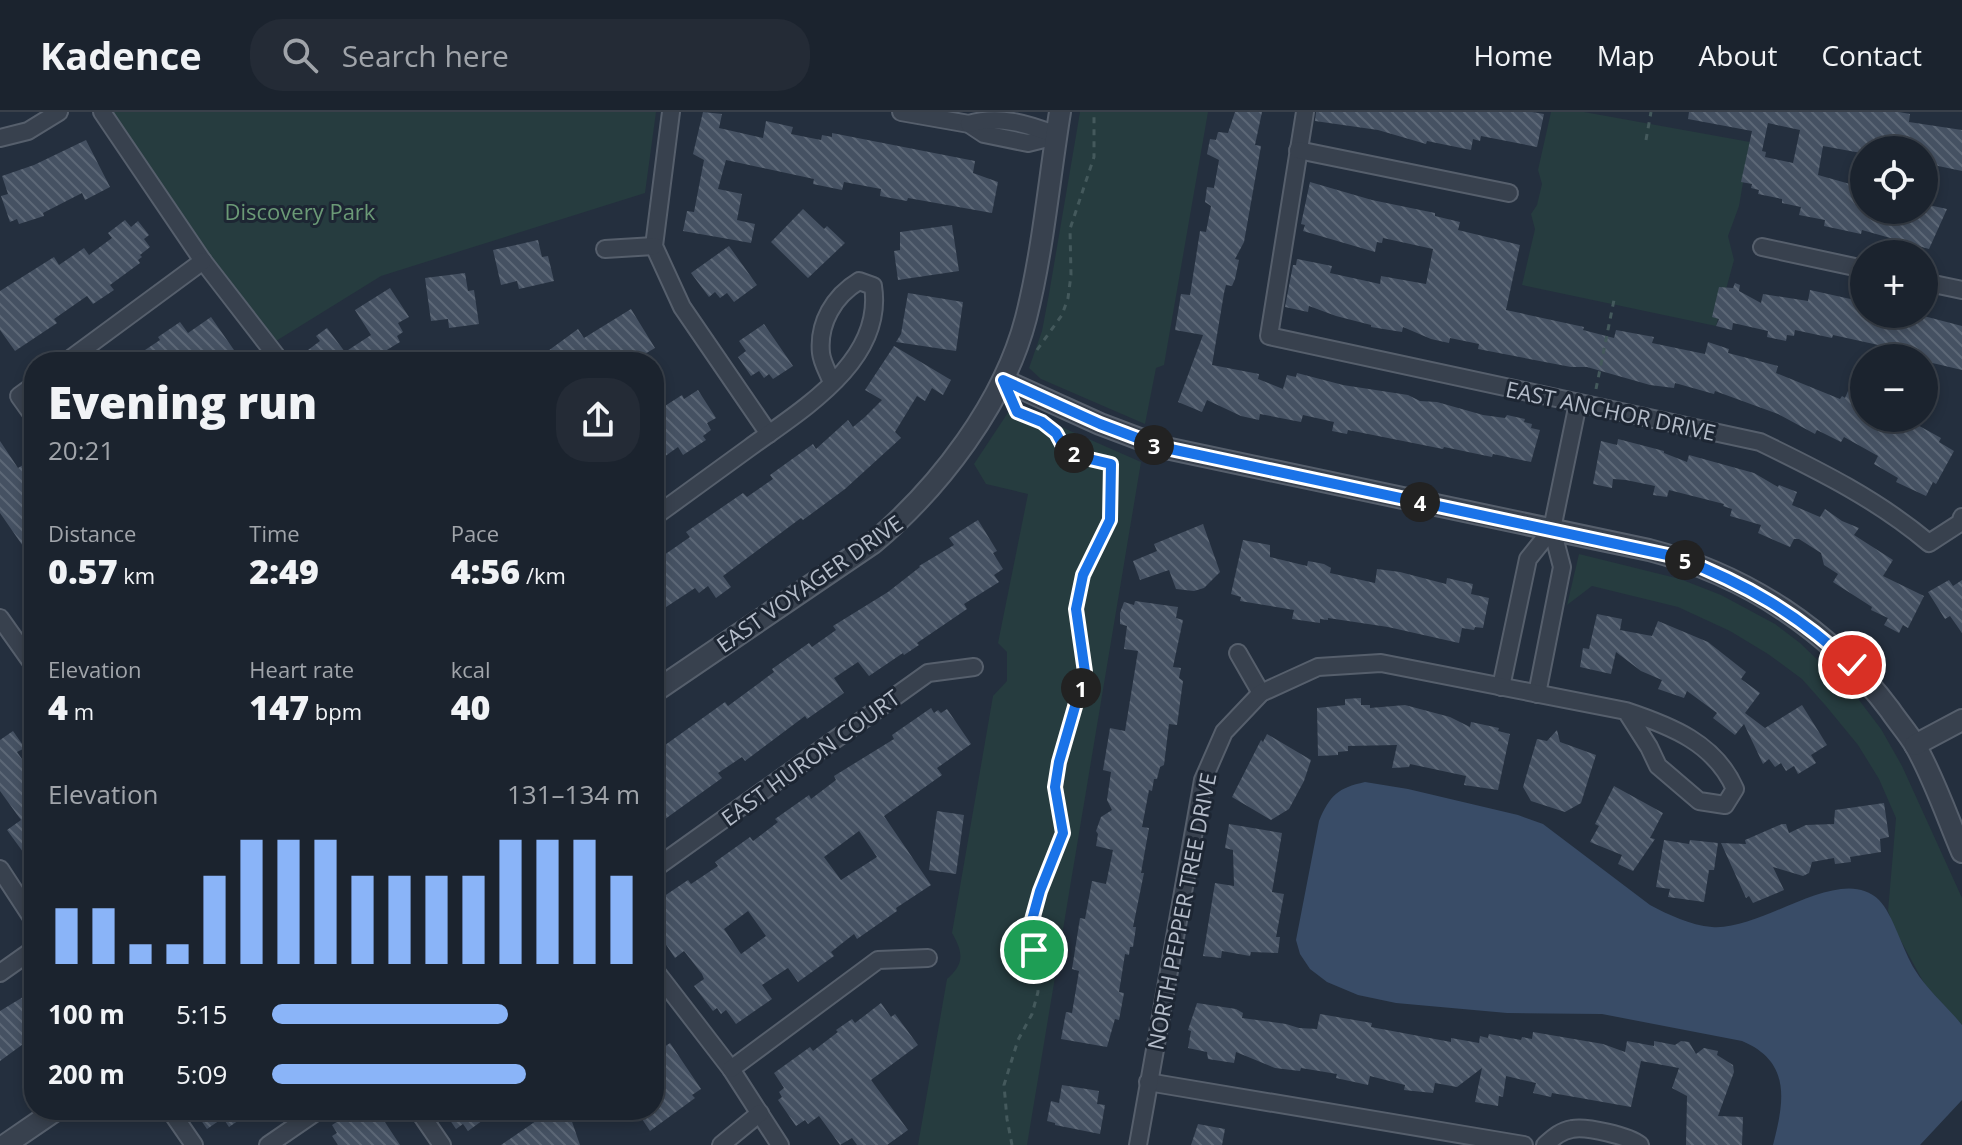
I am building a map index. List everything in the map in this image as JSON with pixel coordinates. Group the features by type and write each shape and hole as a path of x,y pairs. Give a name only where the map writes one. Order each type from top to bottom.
{"street":[{"path":"0,138 28,131 59,112"},
{"path":"102,112 203,261 273,352"},
{"path":"671,112 654,246 682,307 769,434"},
{"path":"901,112 969,124 984,134 1028,143 1056,136"},
{"name":"EAST VOYAGER DRIVE","path":"664,685 873,543 903,519 951,465 1003,380 1025,321 1060,112"},
{"path":"1305,112 1298,150 1509,193"},
{"name":"EAST ANCHOR DRIVE","path":"1298,150 1269,336 1760,442 1834,478 1897,516 1929,543 1960,523 1962,517"},
{"path":"605,249 654,246"},
{"path":"1762,247 1850,266"},
{"path":"80,352 203,261"},
{"path":"664,510 805,408 832,383 856,355 872,321 876,304 873,286 859,281 843,291 823,322 821,355 832,383"},
{"path":"1938,285 1962,290"},
{"path":"1003,380 1100,424 1161,447 1677,557 1736,581 1801,620 1875,690 1915,745 1962,852"},
{"path":"1537,694 1562,567 1552,529 1578,403"},
{"path":"1501,687 1528,559 1552,529"},
{"path":"0,618 24,652"},
{"path":"1238,653 1261,693 1318,667 1381,663 1626,711 1665,724 1706,748 1728,772 1735,789 1725,805 1699,801 1658,766 1626,711"},
{"name":"EAST HURON COURT","path":"664,862 928,673 974,667"},
{"name":"NORTH PEPPER TREE DRIVE","path":"1138,1145 1203,780 1224,732 1261,693"},
{"path":"1915,745 1962,720"},
{"path":"0,869 24,906"},
{"path":"0,973 24,956"},
{"path":"731,1069 878,960 928,958"},
{"path":"664,982 731,1069 780,1145"},
{"path":"1148,1082 1524,1145"},
{"path":"721,1145 760,1113"},
{"path":"5,1145 41,1120"},
{"path":"177,1120 194,1145"},
{"path":"268,1145 304,1120"},
{"path":"425,1120 442,1145"},
{"path":"1545,1145 1558,1133 1575,1128 1611,1134 1640,1145"}],"path":[{"path":"1034,356 1062,315 1068,298 1070,229 1094,157 1094,112"},
{"path":"1646,140 1651,112"},
{"path":"1596,389 1615,295"},
{"path":"1003,380 1017,412 1042,422 1056,433 1063,446 1081,457 1111,464 1112,494 1110,520 1083,575 1076,609 1085,672 1059,762 1055,787 1063,833 1032,920 1038,992 1004,1085 1012,1145"}],"green space":[{"name":"Discovery Park","path":"111,112 656,112 645,193 381,276 276,341 210,257"},
{"path":"1080,112 1208,112 1164,365 1156,368 1145,424 1041,379 1029,368 1042,331"},
{"path":"1551,112 1584,112 1750,142 1739,206 1728,236 1734,260 1716,326 1522,285 1535,229 1531,214 1537,205 1542,184 1538,170"},
{"path":"1018,408 1141,462 1027,1145 918,1145 947,979 957,968 960,958 952,933 993,696 1007,681 1007,652 998,643 1028,494 986,484 974,464 1009,411"},
{"path":"1579,554 1680,579 1721,595 1775,624 1800,643 1859,700 1881,729 1902,766 1962,898 1962,1025 1925,985 1895,930 1888,911 1896,818 1879,779 1858,745 1802,679 1730,631 1678,607 1592,586 1567,605"}],"water":[{"path":"1365,782 1408,789 1518,815 1543,824 1650,905 1704,926 1733,925 1755,919 1823,893 1844,889 1863,890 1884,906 1915,970 1962,1025 1962,1100 1920,1145 1773,1145 1781,1099 1777,1072 1758,1050 1742,1041 1602,1014 1507,1013 1396,1003 1358,995 1327,982 1310,969 1300,954 1296,940 1319,821 1336,794"}],"building":[{"path":"703,112 722,114 719,128 763,138 766,121 793,127 791,134 821,140 822,135 832,137 832,133 975,161 973,173 998,182 992,213 880,196 881,189 844,182 842,190 813,184 814,179 726,160 718,189 742,194 737,220 755,224 751,243 683,231 687,211 694,212 704,160 693,154"},
{"path":"1235,112 1262,112 1255,145 1261,146 1244,242 1235,259 1239,260 1235,279 1232,286 1226,285 1212,365 1259,374 1258,379 1283,389 1287,375 1296,377 1297,373 1343,385 1408,395 1420,401 1437,402 1483,415 1525,419 1524,422 1532,424 1531,428 1540,430 1531,462 1348,430 1347,434 1332,431 1334,422 1303,415 1301,422 1260,414 1259,420 1241,416 1207,400 1202,412 1178,402 1203,335 1175,330 1181,294 1190,295 1200,231 1206,232 1211,206 1205,202 1207,187 1214,188 1219,160 1207,154 1210,139 1216,140 1218,132 1228,133"},
{"path":"1316,112 1544,114 1537,147 1481,136 1480,141 1473,139 1471,150 1427,141 1426,144 1378,130 1315,121"},
{"path":"1689,112 1910,114 1909,122 1962,130 1962,171 1938,166 1938,136 1850,136 1850,151 1823,146 1818,175 1850,184 1850,224 1938,224 1938,207 1947,209 1933,240 1897,240 1862,230 1861,234 1824,226 1825,220 1799,215 1801,207 1758,194 1759,190 1751,188 1752,184 1741,182 1752,131 1688,119","holes":["1768,123 1800,130 1793,163 1765,157 1766,152 1762,151"]},
{"path":"86,140 110,187 85,200 82,193 43,213 44,216 19,224 17,219 10,222 1,196 8,194 2,176 34,165"},
{"path":"1310,182 1372,200 1435,213 1435,216 1460,222 1458,230 1520,245 1506,310 1584,327 1583,330 1614,338 1616,330 1654,337 1652,343 1705,354 1708,342 1729,349 1728,353 1778,366 1776,373 1840,399 1850,392 1850,432 1930,432 1954,451 1926,496 1896,482 1898,478 1874,464 1878,456 1844,437 1841,442 1817,430 1815,434 1778,414 1715,391 1714,394 1675,383 1674,388 1650,385 1587,367 1571,367 1478,349 1479,344 1450,338 1449,343 1431,339 1403,327 1402,332 1371,327 1309,306 1308,312 1285,307 1293,265 1296,265 1297,259 1332,266 1330,273 1380,284 1381,276 1426,284 1433,249 1383,238 1382,243 1377,242 1375,252 1303,231 1305,225 1301,224"},
{"path":"803,209 845,243 808,278 771,242"},
{"path":"125,220 131,227 138,221 149,235 144,239 150,247 140,255 140,263 110,285 114,290 93,304 87,296 54,319 57,323 15,351 0,330 0,291 54,257 59,265 84,248 89,255 112,238 108,233"},
{"path":"952,225 959,271 898,280 894,251 900,250 900,232"},
{"path":"538,240 542,257 548,256 554,281 519,289 517,281 501,285 493,250"},
{"path":"729,246 757,285 734,302 727,293 720,298 715,292 709,297 691,273"},
{"path":"465,273 468,291 474,290 479,324 449,328 448,319 431,321 425,278"},
{"path":"1735,283 1740,285 1739,291 1761,303 1763,294 1808,301 1810,290 1850,299 1850,328 1938,328 1938,320 1962,326 1962,370 1938,364 1938,344 1874,344 1795,330 1794,336 1787,335 1786,341 1767,337 1768,331 1733,323 1732,330 1716,326 1719,319 1712,317 1719,287 1733,288"},
{"path":"390,288 409,317 398,323 403,332 397,336 400,342 384,352 345,352 371,335 355,310"},
{"path":"908,293 963,302 956,351 896,342 901,334"},
{"path":"631,309 655,348 648,352 547,352 578,329 584,338"},
{"path":"211,317 234,350 142,352 180,322 188,333"},
{"path":"764,324 793,366 773,379 769,374 764,378 759,371 751,376 738,357 746,351 739,341"},
{"path":"327,328 345,352 308,350 320,341 316,336"},
{"path":"894,346 951,380 943,395 932,388 925,401 917,396 895,432 901,438 845,489 723,576 731,587 716,598 708,586 699,593 695,588 664,608 664,555 690,537 686,532 743,493 747,497 773,479 770,475 813,444 816,449 848,420 853,427 882,400 865,390"},
{"path":"698,390 716,418 707,423 711,430 703,436 706,440 683,455 678,447 664,457 664,407 682,395 684,399"},
{"path":"1618,439 1664,451 1687,462 1689,455 1754,473 1778,487 1797,492 1792,505 1820,517 1825,509 1859,528 1854,535 1893,560 1883,576 1924,596 1908,628 1903,625 1899,633 1884,625 1888,618 1871,610 1872,607 1833,582 1838,574 1824,565 1821,553 1799,539 1794,539 1790,547 1758,533 1761,525 1730,516 1732,509 1724,504 1669,490 1667,497 1653,495 1655,486 1626,480 1613,479 1612,488 1593,484 1601,441 1617,445"},
{"path":"0,441 18,468 24,466 24,548 0,513"},
{"path":"978,520 997,551 993,553 1003,569 994,575 999,582 964,604 967,609 917,643 919,645 869,676 858,662 834,678 844,693 807,719 805,716 745,761 742,757 718,773 722,778 664,820 664,746 725,702 728,706 774,672 772,669 809,643 812,647 836,630 833,626 954,545 949,538"},
{"path":"1203,524 1220,572 1204,588 1194,591 1176,589 1169,570 1140,580 1133,561 1157,551 1154,544"},
{"path":"1243,540 1270,545 1270,557 1307,566 1308,561 1324,564 1331,568 1330,573 1375,583 1377,569 1446,584 1447,578 1473,584 1471,594 1489,598 1483,628 1462,628 1459,643 1388,627 1328,618 1320,619 1320,623 1292,619 1294,610 1240,601 1241,597 1231,594"},
{"path":"1949,580 1953,586 1962,580 1962,633 1950,616 1945,619 1928,592"},
{"path":"1135,601 1178,607 1176,618 1183,620 1173,667 1181,668 1179,678 1183,681 1177,725 1169,724 1164,765 1160,767 1157,779 1154,779 1152,791 1149,790 1142,827 1149,828 1133,927 1136,927 1133,947 1130,947 1129,955 1125,954 1119,992 1124,993 1119,1020 1115,1019 1107,1047 1061,1039 1066,1012 1072,1013 1079,971 1072,969 1080,918 1085,919 1092,881 1106,884 1113,850 1096,846 1096,831 1101,817 1112,810 1107,800 1111,772 1103,770 1110,728 1125,731 1138,651 1124,649 1127,626 1120,624 1120,613 1124,602 1134,605"},
{"path":"1597,614 1622,619 1620,630 1652,636 1658,621 1708,642 1746,672 1741,679 1760,693 1745,713 1765,728 1802,705 1827,745 1811,755 1816,763 1798,774 1794,766 1786,771 1781,763 1775,767 1769,759 1763,764 1744,724 1735,735 1713,718 1717,713 1687,691 1684,698 1658,689 1662,680 1641,671 1616,652 1611,674 1580,667 1583,648 1589,649"},
{"path":"1361,698 1361,705 1370,705 1370,708 1405,705 1450,717 1470,727 1471,722 1499,728 1498,731 1510,734 1498,790 1464,785 1466,776 1410,764 1409,767 1392,768 1397,745 1348,746 1348,751 1338,752 1338,755 1318,756 1317,708 1345,705 1345,699"},
{"path":"931,708 934,713 947,709 971,744 937,768 942,775 884,816 931,885 857,939 854,934 831,952 834,956 798,982 788,968 762,985 772,999 736,1024 726,1010 721,1014 717,1008 713,1011 694,986 704,979 702,974 684,951 675,958 664,942 664,896 688,880 691,884 718,866 715,862 750,837 753,841 778,822 775,819 809,795 811,799 836,780 834,776 894,739 892,735","holes":["859,831 877,857 841,880 824,857","748,911 766,936 741,954 724,929"]},
{"path":"1557,730 1560,742 1596,755 1581,803 1565,812 1531,801 1523,787 1537,739 1547,741"},
{"path":"13,731 24,747 17,752 24,762 23,852 7,830 21,820 0,791 0,740"},
{"path":"1267,734 1311,760 1289,809 1271,820 1232,797"},
{"path":"1614,786 1663,813 1650,838 1655,839 1633,871 1618,864 1622,855 1590,842 1599,826 1595,824"},
{"path":"1884,803 1889,837 1880,839 1881,852 1850,857 1851,862 1835,864 1834,858 1812,862 1809,873 1803,876 1773,867 1784,890 1753,903 1749,896 1746,898 1721,843 1746,844 1745,840 1782,824 1786,824 1789,833 1806,825 1834,824 1835,810"},
{"path":"937,811 964,815 956,874 929,870"},
{"path":"1229,824 1282,833 1272,892 1284,894 1276,937 1280,937 1278,953 1251,952 1250,956 1222,951 1221,958 1203,956 1215,883 1234,886 1233,850 1225,848"},
{"path":"1664,840 1689,844 1690,840 1718,843 1714,870 1709,870 1704,902 1668,897 1670,889 1656,887"},
{"path":"24,996 24,1043 0,1061 0,1011"},
{"path":"881,1003 891,1017 895,1014 918,1045 871,1080 908,1130 887,1145 857,1145 852,1138 840,1145 819,1116 808,1124 805,1120 796,1126 778,1100 782,1097 779,1092 784,1088 774,1073 810,1047 813,1051 838,1032 836,1030 852,1019 855,1023"},
{"path":"1197,1003 1236,1009 1243,1013 1242,1018 1299,1028 1317,1029 1320,1014 1451,1042 1451,1038 1479,1043 1480,1036 1488,1038 1489,1034 1532,1039 1533,1032 1603,1044 1625,1052 1627,1041 1654,1046 1654,1041 1675,1045 1681,1041 1689,1042 1696,1054 1704,1048 1718,1051 1717,1055 1733,1065 1734,1072 1718,1116 1743,1117 1742,1145 1686,1145 1687,1096 1672,1088 1679,1068 1641,1061 1631,1107 1552,1093 1551,1097 1533,1093 1536,1083 1506,1076 1503,1097 1499,1096 1498,1106 1475,1102 1482,1068 1457,1087 1435,1083 1433,1093 1404,1090 1405,1085 1370,1076 1368,1085 1336,1078 1337,1074 1301,1068 1300,1071 1275,1068 1236,1052 1234,1063 1208,1059 1207,1052 1188,1048 1191,1031 1188,1030"},
{"path":"670,1043 701,1089 692,1095 695,1098 650,1131 643,1120 664,1120 664,1047"},
{"path":"1062,1085 1099,1091 1097,1104 1105,1105 1100,1134 1047,1121 1051,1101 1059,1103"},
{"path":"201,1120 220,1120 207,1129"},
{"path":"224,1120 239,1120 229,1127"},
{"path":"340,1120 384,1120 400,1145 338,1145 332,1136 337,1133 332,1125"},
{"path":"450,1120 483,1120 468,1131 463,1124 456,1129"},
{"path":"571,1120 580,1145 501,1145 536,1121"},
{"path":"1198,1124 1225,1129 1222,1145 1191,1145"}],"route":[{"path":"1034,950 1032,920 1063,833 1055,787 1059,762 1085,672 1076,609 1083,575 1110,520 1111,464 1081,457 1063,446 1056,433 1042,422 1017,412 1003,380 1100,424 1161,447 1677,557 1736,581 1776,603 1801,620 1852,665"}]}
